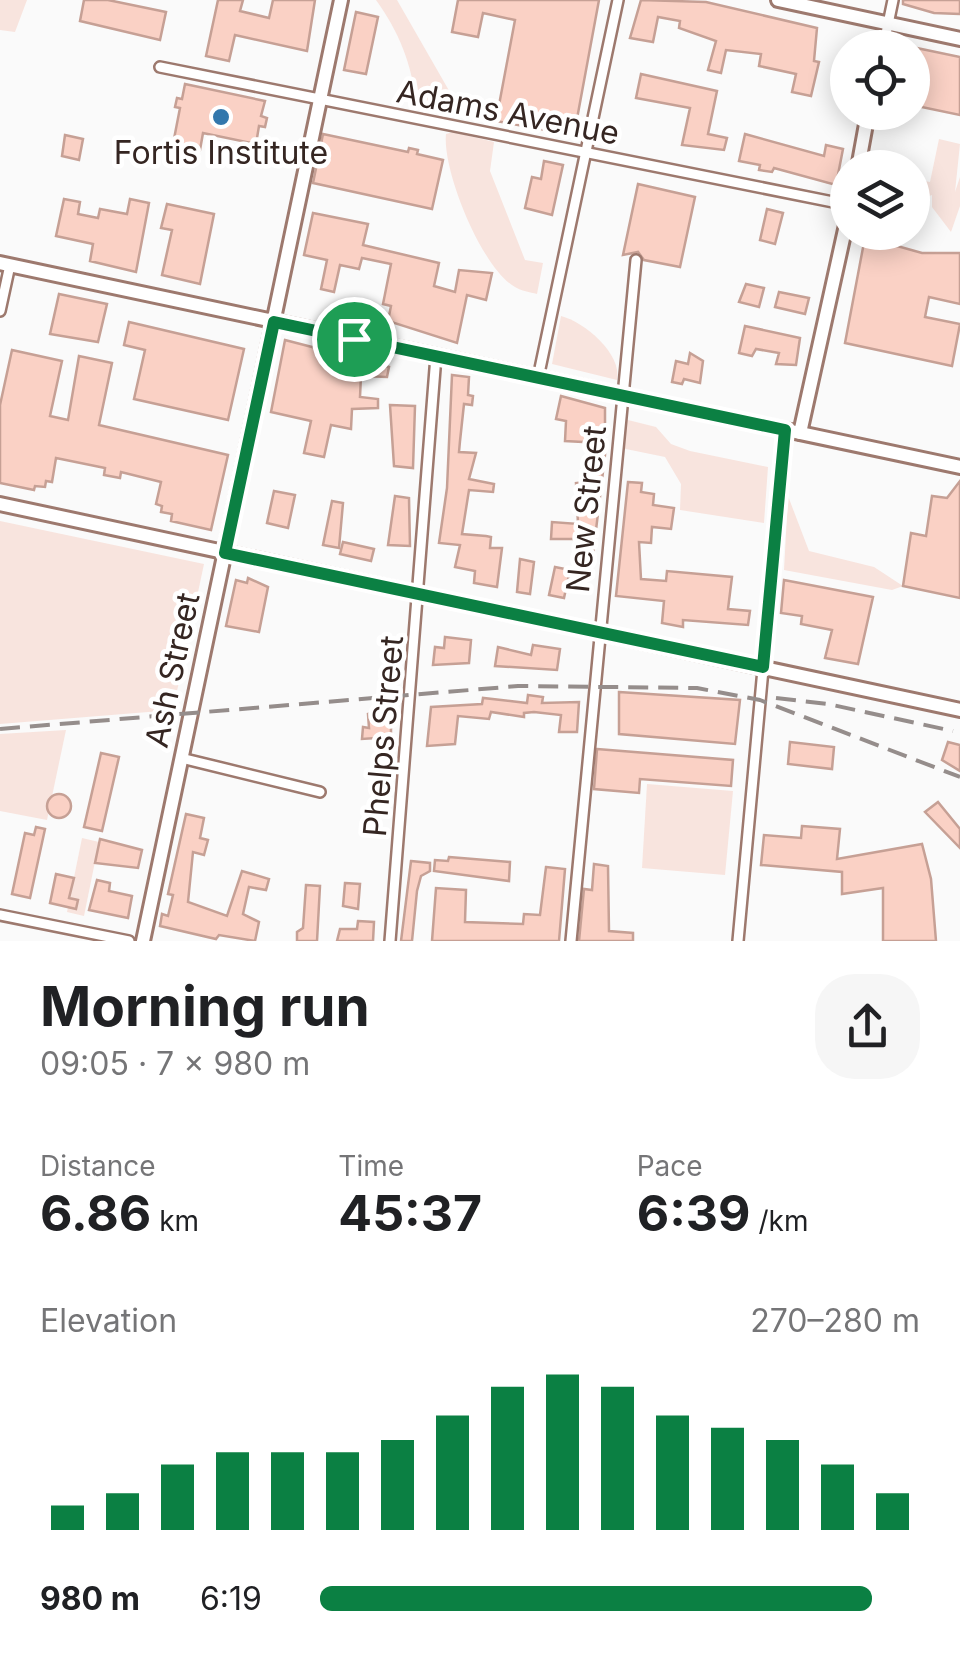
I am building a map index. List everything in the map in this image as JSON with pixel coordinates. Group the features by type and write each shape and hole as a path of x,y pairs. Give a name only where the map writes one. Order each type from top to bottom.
{"street":[{"name":"Ash Street","path":"143,941 341,0"},
{"path":"538,378 618,0"},
{"path":"778,0 960,39"},
{"path":"887,30 893,0"},
{"name":"Adams Avenue","path":"160,67 830,201"},
{"path":"800,434 841,250"},
{"name":"New Street","path":"571,941 636,260"},
{"path":"0,310 5,264 960,467"},
{"name":"Phelps Street","path":"390,941 436,356"},
{"path":"738,941 785,430"},
{"path":"0,504 960,710"},
{"path":"181,758 320,792"},
{"path":"0,914 129,941"}],"shaded area":[{"path":"0,0 27,0 15,32 0,30"},
{"path":"376,0 397,0 459,108 416,103 403,49"},
{"path":"453,132 494,142 490,171 525,260 543,263 537,294 517,288 502,277 478,240 450,171 446,134"},
{"path":"939,139 960,144 955,192 960,177 960,206 951,232 932,207 930,182"},
{"path":"561,316 580,325 608,349 617,380 552,364"},
{"path":"624,419 656,427 671,444 690,451 768,467 764,523 680,510 681,484 665,457 621,448"},
{"path":"788,496 809,551 874,567 903,586 892,590 784,570"},
{"path":"0,521 204,564 173,710 0,724"},
{"path":"66,730 47,820 0,811 0,734"},
{"path":"647,784 733,791 725,875 642,868"},
{"path":"82,838 99,842 84,916 67,912"}],"building":[{"path":"84,0 108,0 166,12 160,40 80,21"},
{"path":"218,0 243,0 240,11 269,18 273,0 315,0 307,51 235,35 229,61 206,56"},
{"path":"458,0 599,0 574,135 496,121 515,20 483,13 478,37 452,32"},
{"path":"641,0 706,2 817,28 814,61 819,62 811,96 792,92 796,74 759,66 761,54 726,50 721,73 708,70 716,41 679,28 680,21 658,17 653,42 630,38"},
{"path":"903,0 960,0 960,14 934,13 903,4"},
{"path":"356,12 378,17 366,74 344,70"},
{"path":"930,51 960,57 960,115 930,109"},
{"path":"641,74 717,91 708,134 727,138 724,150 682,145 690,108 636,98"},
{"name":"Fortis Institute","path":"185,84 265,101 261,116 267,118 265,127 259,126 256,144 203,133 200,150 173,144 180,108 175,107 177,98 182,99"},
{"path":"323,134 408,152 409,148 443,160 432,209 313,183"},
{"path":"745,134 824,156 826,145 843,149 830,150 830,183 774,168 772,172 759,170 760,165 739,161"},
{"path":"65,135 83,139 79,160 62,156"},
{"path":"544,161 563,165 552,215 525,208 532,177 541,179"},
{"path":"638,184 695,197 680,267 644,260 638,252 623,255"},
{"path":"64,199 80,202 78,214 98,218 100,209 127,214 130,199 149,203 136,272 90,261 93,244 56,236"},
{"path":"167,204 214,214 200,284 162,275 172,230 161,228"},
{"path":"767,209 783,213 775,244 760,240"},
{"path":"313,213 368,224 363,245 439,263 434,286 455,292 459,270 492,273 486,300 467,295 457,343 388,321 391,306 383,304 391,264 362,258 359,269 340,265 334,292 321,289 327,260 304,255"},
{"path":"863,250 960,253 960,304 929,297 925,317 960,324 952,366 845,343"},
{"path":"746,284 764,288 759,307 739,302"},
{"path":"779,292 809,298 805,314 775,307"},
{"path":"59,294 107,304 98,342 50,334"},
{"path":"129,322 244,349 228,420 134,399 145,350 124,345"},
{"path":"745,326 800,338 796,365 776,364 779,353 756,349 752,356 739,353"},
{"path":"285,340 389,367 387,377 361,376 360,397 378,399 378,408 352,409 351,429 331,425 324,457 304,453 311,421 271,412"},
{"path":"12,350 62,361 50,416 68,420 79,356 112,363 99,425 228,455 211,530 171,521 172,514 161,512 162,506 156,504 161,482 121,472 120,478 104,475 105,468 56,458 52,482 46,481 45,487 35,486 34,490 0,483 0,405"},
{"path":"690,353 703,361 700,383 684,379 682,384 672,382 676,361 688,364"},
{"path":"452,375 469,377 468,395 473,396 472,405 464,404 459,452 476,453 469,479 494,484 493,492 469,490 462,534 491,537 490,548 502,548 497,587 474,583 475,571 455,567 460,545 439,543 447,488"},
{"path":"561,396 605,408 605,455 593,555 576,555 577,539 551,539 552,522 578,524 576,483 585,482 589,450 583,442 565,441 566,421 556,419"},
{"path":"390,405 415,406 413,468 394,466"},
{"path":"960,481 960,598 903,586 911,533 926,536 932,496 947,498"},
{"path":"628,482 642,483 641,492 654,494 653,505 674,508 671,529 652,527 651,543 639,542 641,579 666,581 667,571 732,577 728,609 750,611 748,625 683,620 683,627 662,623 664,601 616,596"},
{"path":"274,491 295,495 288,528 267,523"},
{"path":"395,496 409,498 410,546 388,545"},
{"path":"332,501 343,503 339,548 323,545"},
{"path":"343,542 374,549 371,561 340,554"},
{"path":"520,559 534,562 530,594 517,592"},
{"path":"555,567 570,570 564,598 549,595"},
{"path":"248,578 268,587 259,632 226,626 236,580 247,583"},
{"path":"784,580 873,597 858,664 825,658 832,630 801,624 802,616 781,613"},
{"path":"445,637 471,640 469,663 433,665 435,647 444,648"},
{"path":"533,645 560,649 557,670 495,666 498,647 531,655"},
{"path":"619,692 740,700 735,744 619,734"},
{"path":"528,695 543,697 542,703 579,702 577,732 559,732 561,715 534,712 524,713 524,717 491,712 489,719 458,716 455,744 427,746 431,707 482,704 483,698 527,703"},
{"path":"391,708 391,737 362,739 363,727 369,728 368,714"},
{"path":"790,742 834,747 832,769 788,764"},
{"path":"948,742 960,745 960,771 942,760"},
{"path":"597,749 733,760 731,786 640,779 639,793 594,789"},
{"path":"101,753 119,757 102,831 84,827"},
{"path":"59,794 71,806 59,818 47,806"},
{"path":"938,802 960,829 960,848 925,812"},
{"path":"186,814 204,818 200,838 208,840 204,855 193,852 188,902 227,916 242,871 269,879 266,890 249,887 243,914 259,922 255,941 219,935 216,939 160,926 162,914 168,916 173,895 168,894"},
{"path":"802,826 840,829 837,859 922,844 931,879 936,941 883,941 883,888 842,894 842,872 761,865 764,835 801,838"},
{"path":"36,827 45,829 30,898 12,894 25,833 34,835"},
{"path":"100,839 142,850 138,868 95,863"},
{"path":"449,857 510,862 509,881 434,871 435,860 448,861"},
{"path":"411,861 430,863 430,871 421,876 417,891 412,941 401,941"},
{"path":"594,864 608,866 609,931 633,933 633,941 579,941 584,889 592,890"},
{"path":"546,867 565,869 559,941 432,941 436,888 466,890 465,922 523,924 524,914 540,915"},
{"path":"56,874 74,878 69,898 78,900 76,909 50,903"},
{"path":"97,880 110,883 109,891 132,896 128,918 89,910"},
{"path":"345,883 360,884 358,909 343,906"},
{"path":"306,885 320,886 317,941 297,941 297,932 303,928"},
{"path":"358,921 374,922 373,941 337,941 340,929 357,929"}],"railway":[{"path":"0,729 518,686 697,688 760,700 960,777"},
{"path":"776,698 828,704 953,731"}],"place":[{"name":"Fortis Institute","path":"221,117"}],"route":[{"path":"274,322 354,339 785,430 763,667 746,660 225,553 274,322"}]}
